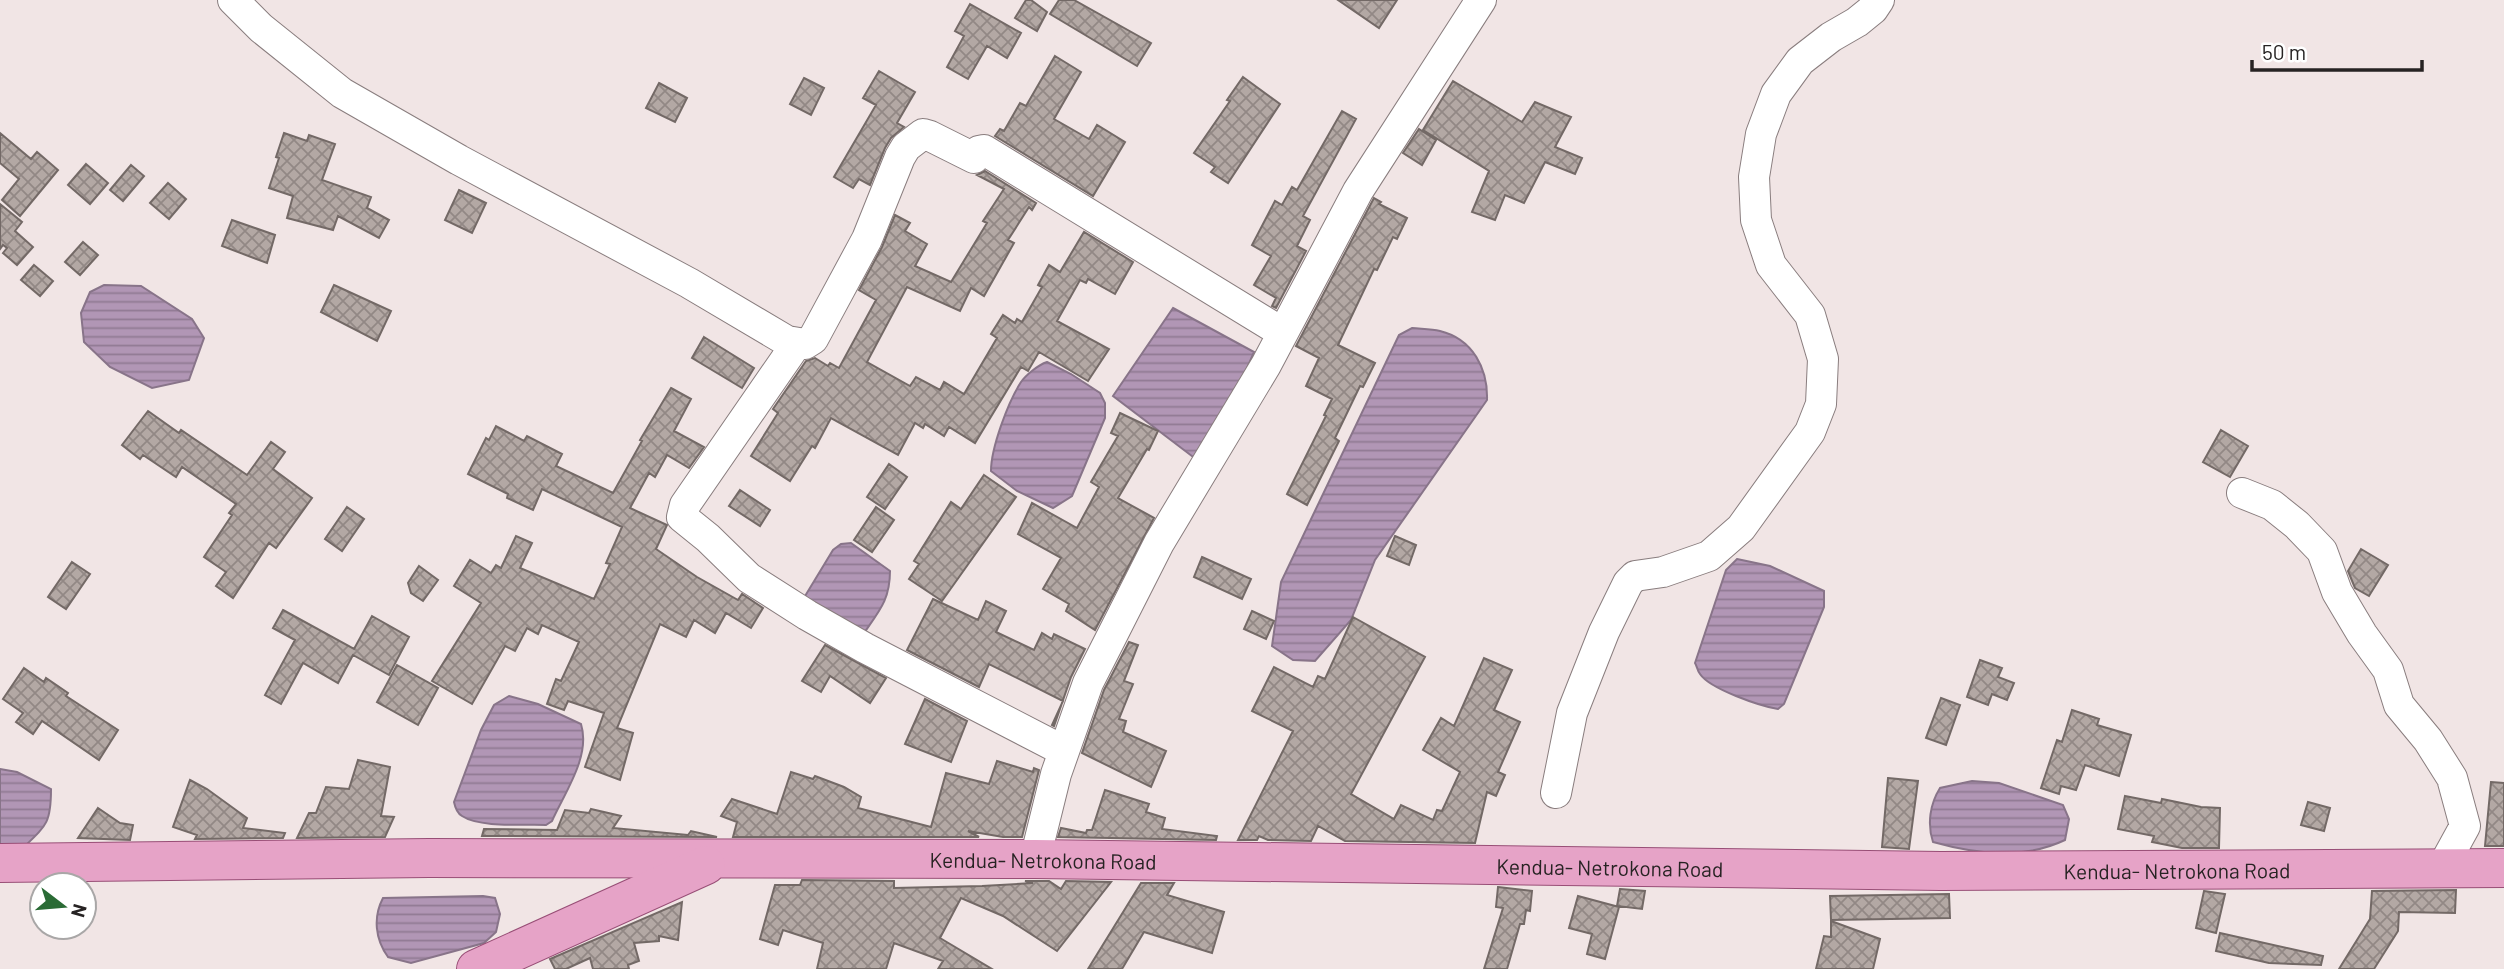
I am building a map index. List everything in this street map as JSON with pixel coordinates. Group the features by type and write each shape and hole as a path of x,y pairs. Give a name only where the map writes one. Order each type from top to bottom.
{"main road":[{"name":"Kendua- Netrokona Road","path":"0,863 281,859 1035,859 1941,871 2504,867"},
{"path":"476,969 717,860"}],"street":[{"path":"233,0 261,28 342,93 689,284 769,331 797,343 806,344 813,339 867,239 900,157 906,147 923,134 974,158 979,151 984,150 1283,333"},
{"path":"1035,859 1056,774 1088,683 1159,543 1283,333 1358,191 1481,0"},
{"path":"1556,793 1572,713 1604,632 1628,583 1635,576 1663,572 1709,556 1741,528 1810,432 1821,404 1824,359 1810,315 1770,265 1756,220 1754,177 1760,134 1776,94 1800,61 1831,37 1857,22 1879,0"},
{"path":"797,343 685,505 681,517 708,538 749,578 807,615 1064,751"},
{"path":"2242,493 2273,505 2322,551 2337,592 2388,670 2399,705 2428,740 2452,778 2465,825 2442,868"}],"shaded area":[{"path":"104,285 141,286 192,319 204,338 189,380 152,388 110,367 84,342 81,313 90,292"},
{"path":"1173,308 1254,352 1205,466 1113,396"},
{"path":"1412,328 1437,330 1452,335 1470,348 1485,377 1487,400 1375,560 1351,620 1315,661 1293,660 1272,646 1281,582 1399,335"},
{"path":"1047,362 1100,393 1105,403 1105,418 1072,496 1053,508 1017,491 991,471 997,438 1016,391 1029,373"},
{"path":"851,543 890,571 886,597 864,633 802,601 833,550 841,544"},
{"path":"1737,559 1770,566 1824,591 1824,607 1784,704 1778,709 1724,691 1705,680 1695,663 1726,570"},
{"path":"509,696 538,704 581,724 583,749 580,761 552,821 546,825 502,825 470,820 462,816 455,806 454,802 481,730 494,705"},
{"path":"0,769 17,772 51,789 49,816 38,833 24,847 0,846"},
{"path":"1972,781 1999,783 2063,805 2069,819 2065,840 2016,853 1966,850 1933,842 1930,814 1940,788"},
{"path":"383,898 495,898 500,914 496,932 484,943 411,963 388,957 380,943 377,920"}],"building":[{"path":"1026,0 1031,0 1047,12 1037,31 1015,18"},
{"path":"1059,0 1074,0 1151,43 1137,66 1050,14"},
{"path":"1338,0 1397,0 1379,28"},
{"path":"970,4 1021,33 1007,58 987,46 968,79 947,67 964,36 955,31"},
{"path":"1055,56 1081,72 1054,119 1089,139 1097,125 1125,142 1093,196 995,136 1000,129 1004,131 1020,103 1026,106"},
{"path":"879,71 915,92 897,123 904,127 891,138 885,148 870,185 859,179 853,188 834,177 876,105 863,98"},
{"path":"1243,77 1280,104 1228,183 1211,172 1215,167 1194,153"},
{"path":"804,78 824,88 811,115 790,104"},
{"path":"1453,81 1522,122 1535,102 1571,117 1555,147 1582,158 1575,174 1545,162 1524,203 1505,195 1495,220 1472,212 1489,171 1423,130"},
{"path":"659,83 687,98 675,122 646,108"},
{"path":"1342,111 1356,119 1303,216 1310,220 1297,246 1306,251 1276,308 1272,306 1276,298 1254,285 1271,256 1252,245 1275,201 1282,205 1292,187 1297,190"},
{"path":"1419,129 1436,140 1422,165 1403,153"},
{"path":"0,133 31,159 37,152 58,170 20,216 2,200 19,179 0,163"},
{"path":"284,133 307,141 309,135 335,144 322,180 371,197 367,208 389,220 379,238 338,216 333,230 287,218 293,196 269,188"},
{"path":"86,164 108,183 90,204 68,185"},
{"path":"131,165 144,176 123,201 110,190"},
{"path":"985,171 1036,203 1032,210 1029,207 1008,240 1014,243 984,296 971,288 960,311 907,287 867,362 910,386 916,377 940,390 944,382 964,394 997,338 991,334 1003,315 1015,323 1017,319 1022,322 1042,287 1038,285 1049,265 1060,272 1084,232 1133,262 1115,294 1088,279 1086,283 1080,280 1057,321 1109,349 1088,381 1039,352 1028,371 1021,367 975,443 949,427 944,436 925,424 923,428 915,423 898,455 831,418 815,448 812,446 790,481 751,456 778,413 773,409 806,361 815,358 828,366 830,363 839,368 876,300 859,290 882,247 895,215 910,223 905,231 927,244 915,266 951,282 987,223 983,221 1004,189 977,175"},
{"path":"168,183 186,199 169,219 150,203"},
{"path":"459,190 486,203 472,233 445,220"},
{"path":"1374,198 1381,202 1379,204 1407,218 1397,239 1393,237 1377,270 1374,269 1338,345 1375,363 1363,387 1360,386 1335,438 1339,441 1307,505 1287,494 1332,399 1306,386 1319,358 1296,346"},
{"path":"0,204 22,222 15,231 33,247 17,265 3,253 7,248 3,245 0,249"},
{"path":"232,220 275,235 267,263 222,246"},
{"path":"83,242 98,255 80,275 65,262"},
{"path":"34,265 53,281 40,296 21,280"},
{"path":"334,285 391,311 377,341 321,312"},
{"path":"704,337 754,368 742,388 692,358"},
{"path":"671,388 691,399 674,431 704,447 689,468 667,455 655,477 649,473 630,508 667,525 656,549 697,577 738,600 742,594 763,608 751,628 726,613 715,633 694,620 686,637 660,624 617,728 633,733 620,780 585,767 604,713 568,701 564,710 547,704 556,679 561,681 579,642 542,625 538,634 527,628 515,651 505,646 472,704 432,681 481,603 454,586 470,560 491,573 496,565 501,568 516,536 532,543 520,568 594,599 610,564 606,563 622,527 542,489 533,510 468,474 486,438 489,440 496,426 524,441 527,436 562,454 556,466 613,493"},
{"path":"148,411 247,475 271,442 285,452 273,469 312,498 276,548 269,543 233,598 216,586 226,572 204,557 232,515 229,513 236,504 182,467 176,477 143,455 140,459 122,445"},
{"path":"1120,413 1158,431 1118,498 1154,518 1095,630 1066,611 1069,604 1043,589 1061,558 1018,534 1032,503 1077,528 1099,487 1091,482 1118,436 1111,433"},
{"path":"2221,430 2248,446 2230,477 2203,462"},
{"path":"889,464 907,477 885,509 867,497"},
{"path":"984,475 1016,497 942,601 909,579 919,564 914,561 951,502 961,509"},
{"path":"740,490 770,510 760,526 729,506"},
{"path":"347,507 364,519 342,551 325,539"},
{"path":"876,507 894,520 872,552 854,540"},
{"path":"1395,536 1416,545 1409,565 1387,556"},
{"path":"2361,549 2388,565 2369,596 2355,588 2348,571"},
{"path":"1202,557 1251,579 1242,599 1194,577"},
{"path":"72,562 90,574 66,609 48,597"},
{"path":"419,566 438,580 423,601 411,593 408,583"},
{"path":"933,599 978,620 986,601 1006,611 996,632 1034,650 1042,633 1052,639 1054,634 1085,649 1063,701 989,664 979,687 907,650"},
{"path":"283,610 354,649 372,616 409,637 389,675 353,655 338,683 303,663 281,704 265,695 295,640 273,628"},
{"path":"1252,611 1274,621 1266,639 1244,629"},
{"path":"1353,617 1425,657 1351,794 1394,819 1401,805 1433,820 1437,810 1442,811 1460,772 1423,750 1441,718 1454,726 1484,658 1512,670 1494,710 1520,722 1498,772 1505,775 1496,796 1487,792 1475,843 1345,841 1318,826 1311,841 1268,840 1259,836 1257,840 1238,840 1293,731 1252,711 1274,667 1313,687 1318,676 1325,679"},
{"path":"1129,642 1138,645 1124,681 1133,684 1119,719 1126,721 1123,732 1166,751 1151,787 1082,753 1104,690"},
{"path":"825,645 886,678 870,703 830,676 821,692 802,681"},
{"path":"1980,660 2002,668 1998,677 2014,683 2007,700 1992,694 1988,705 1967,697"},
{"path":"397,665 438,688 418,725 377,702"},
{"path":"24,668 44,682 46,678 68,693 66,696 118,730 99,760 42,721 33,734 16,722 23,713 3,699"},
{"path":"1941,698 1960,705 1946,745 1926,738"},
{"path":"925,699 967,721 951,762 905,744"},
{"path":"2072,710 2099,719 2097,725 2131,735 2119,776 2085,765 2076,790 2061,786 2059,794 2041,788 2057,740 2062,742"},
{"path":"358,760 390,767 381,816 394,817 385,837 297,838 309,813 316,813 326,787 349,789"},
{"path":"997,761 1033,772 1034,768 1039,770 1022,837 968,831 979,837 733,837 737,822 721,816 732,799 777,814 791,772 813,779 815,776 844,787 861,797 858,808 931,827 946,773 989,784"},
{"path":"1888,778 1918,781 1909,849 1882,847"},
{"path":"190,780 247,818 243,828 285,833 283,838 195,839 197,835 173,827"},
{"path":"2491,782 2504,783 2504,846 2485,846"},
{"path":"1105,790 1149,804 1146,812 1165,818 1162,829 1217,836 1216,840 1058,837 1061,828 1086,833 1087,830 1092,830"},
{"path":"2125,796 2161,803 2162,799 2220,808 2219,848 2182,848 2152,842 2154,836 2118,829"},
{"path":"2308,802 2330,808 2324,831 2301,825"},
{"path":"98,808 120,823 133,825 130,840 78,838"},
{"path":"591,809 621,816 613,828 688,835 691,831 717,837 482,836 484,829 557,830 565,810 589,813"},
{"path":"802,880 894,881 894,888 1049,881 1061,889 1066,881 1111,882 1057,951 1003,916 961,898 940,938 992,969 938,969 943,961 894,943 886,969 817,969 823,943 783,930 778,945 760,939 775,885 800,885"},
{"path":"1141,883 1174,883 1167,895 1224,912 1212,953 1144,932 1122,969 1088,969"},
{"path":"1498,887 1532,891 1530,911 1526,910 1524,924 1520,924 1507,969 1484,969 1503,908 1496,907"},
{"path":"1620,889 1645,891 1642,909 1617,906"},
{"path":"2456,890 2455,913 2399,912 2398,931 2374,969 2339,969 2370,919 2372,891"},
{"path":"2204,891 2225,894 2216,933 2196,928"},
{"path":"1949,894 1950,918 1831,920 1830,896"},
{"path":"1578,896 1619,907 1605,959 1587,954 1592,934 1569,928"},
{"path":"682,902 678,940 659,936 659,941 634,943 639,961 628,965 629,969 593,969 590,958 566,969 555,969 550,959"},
{"path":"1831,921 1880,939 1873,969 1816,969 1824,936 1831,937"},
{"path":"2220,933 2323,956 2321,965 2269,963 2216,951"}]}
